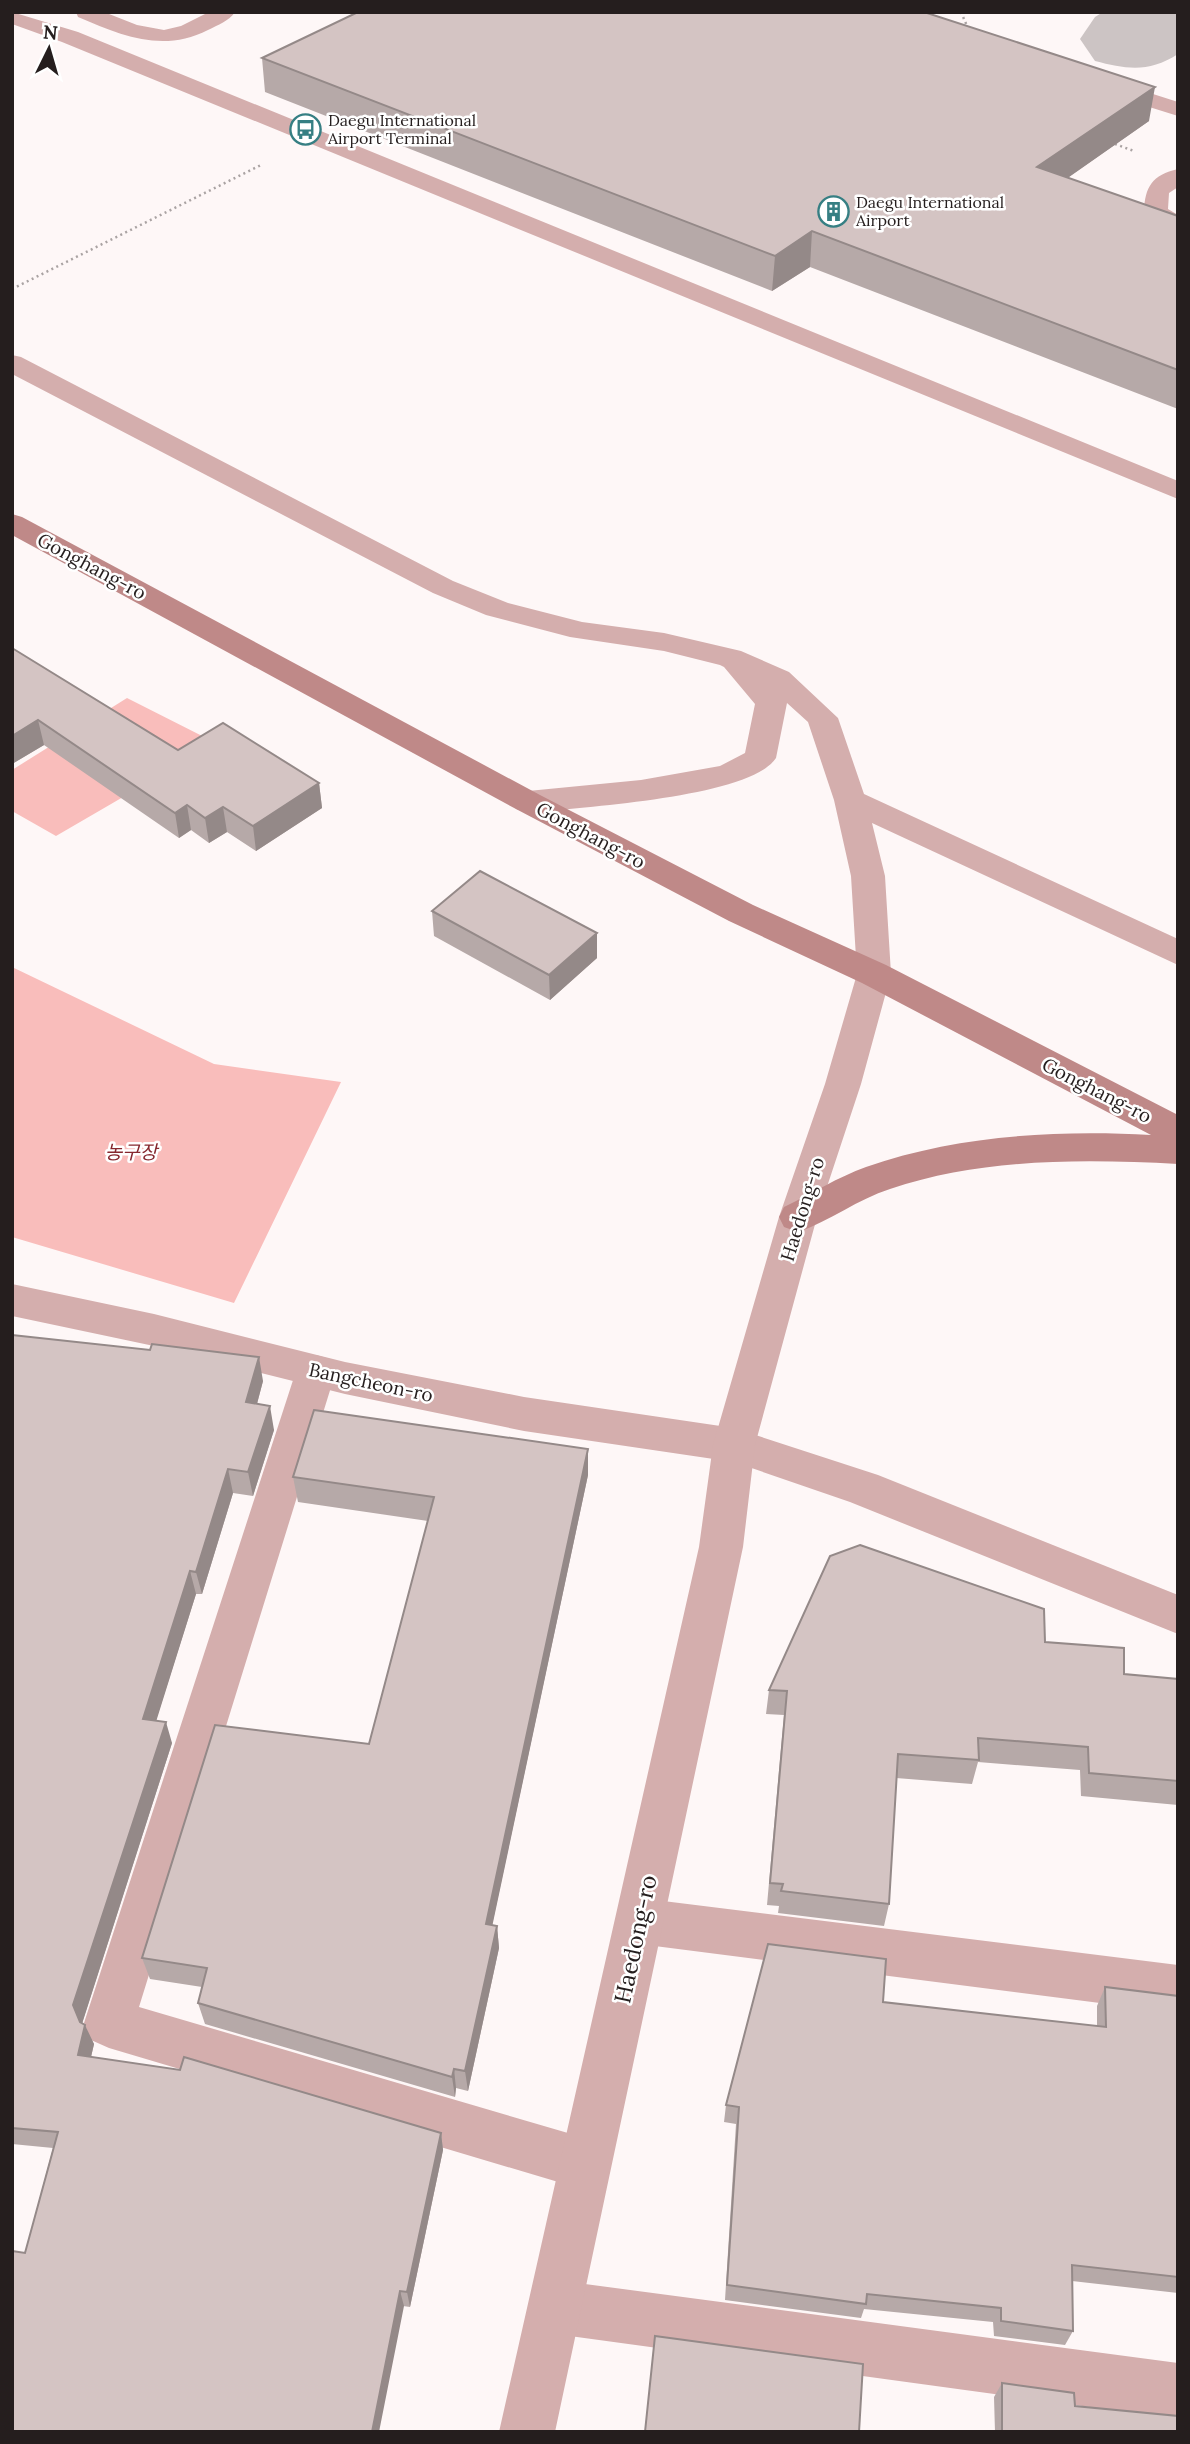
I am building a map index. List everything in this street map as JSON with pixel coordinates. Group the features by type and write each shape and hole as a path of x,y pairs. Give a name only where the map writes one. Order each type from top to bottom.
{"main road":[{"name":"Gonghang-ro","path":"12,523 528,802 741,913 873,974 1178,1132"},
{"path":"798,1217 877,1178 929,1164 995,1152 1100,1146 1178,1150"}],"street":[{"path":"69,37 94,16 144,33 169,36 193,29 225,12"},
{"path":"15,16 1178,491"},
{"path":"1087,80 1178,109"},
{"path":"1178,176 1157,190 1154,202 1156,211 1178,227"},
{"name":"Haedong-ro","path":"12,363 443,587 497,609 582,631 664,642 730,658 778,679 822,718 850,800 868,876 873,974 843,1084 798,1217 734,1445 721,1547 527,2432"},
{"path":"528,802 641,790 728,775 760,758 771,703 730,658"},
{"path":"850,800 1178,953"},
{"name":"Bangcheon-ro","path":"12,1300 154,1330 316,1371 524,1414 734,1445"},
{"path":"316,1371 109,2023 585,2164"},
{"path":"734,1445 863,1488 1178,1615"},
{"path":"639,1921 1178,1989"},
{"path":"555,2307 1178,2390"}],"path":[{"path":"956,34 967,26 961,12"},
{"path":"12,289 315,139"}],"green space":[{"path":"127,698 216,743 56,836 12,811 12,770"},
{"name":"농구장","path":"12,967 214,1064 341,1082 234,1303 12,1237"}],"building":[{"name":"Daegu International Airport","path":"358,12 924,12 1155,87 1037,167 1178,216 1178,370 812,231 775,256 262,58"},
{"path":"12,648 178,750 223,723 319,783 253,826 223,807 205,818 187,805 175,813 38,720 12,736"},
{"path":"480,871 597,933 549,975 432,911"},
{"path":"12,1335 150,1350 152,1344 259,1357 246,1402 270,1406 248,1472 228,1469 196,1572 190,1571 143,1719 166,1722 73,2005 80,2022 85,2025 78,2055 180,2070 184,2057 441,2133 407,2292 400,2291 372,2432 12,2432 12,2251 25,2253 58,2132 12,2128"},
{"path":"314,1410 588,1449 486,1924 497,1926 465,2071 454,2069 452,2077 198,2003 207,1968 142,1958 215,1725 369,1744 434,1497 293,1477"},
{"path":"860,1545 1044,1609 1045,1642 1124,1648 1124,1674 1178,1679 1178,1781 1089,1773 1088,1747 978,1738 979,1760 898,1754 889,1904 781,1891 783,1884 770,1883 787,1691 769,1690 830,1556"},
{"path":"768,1944 886,1959 883,2002 1106,2027 1105,1987 1178,1996 1178,2277 1072,2265 1073,2331 1001,2321 1001,2308 867,2294 866,2304 727,2285 739,2107 726,2105"},
{"path":"655,2336 863,2364 859,2432 645,2432"},
{"path":"1002,2383 1074,2393 1075,2406 1178,2416 1178,2432 1002,2432"}],"taxiway":[{"path":"1131,39 1173,12"}],"place":[{"name":"Daegu International Airport Terminal","path":"305,129"},
{"name":"Daegu International Airport","path":"833,211"}]}
